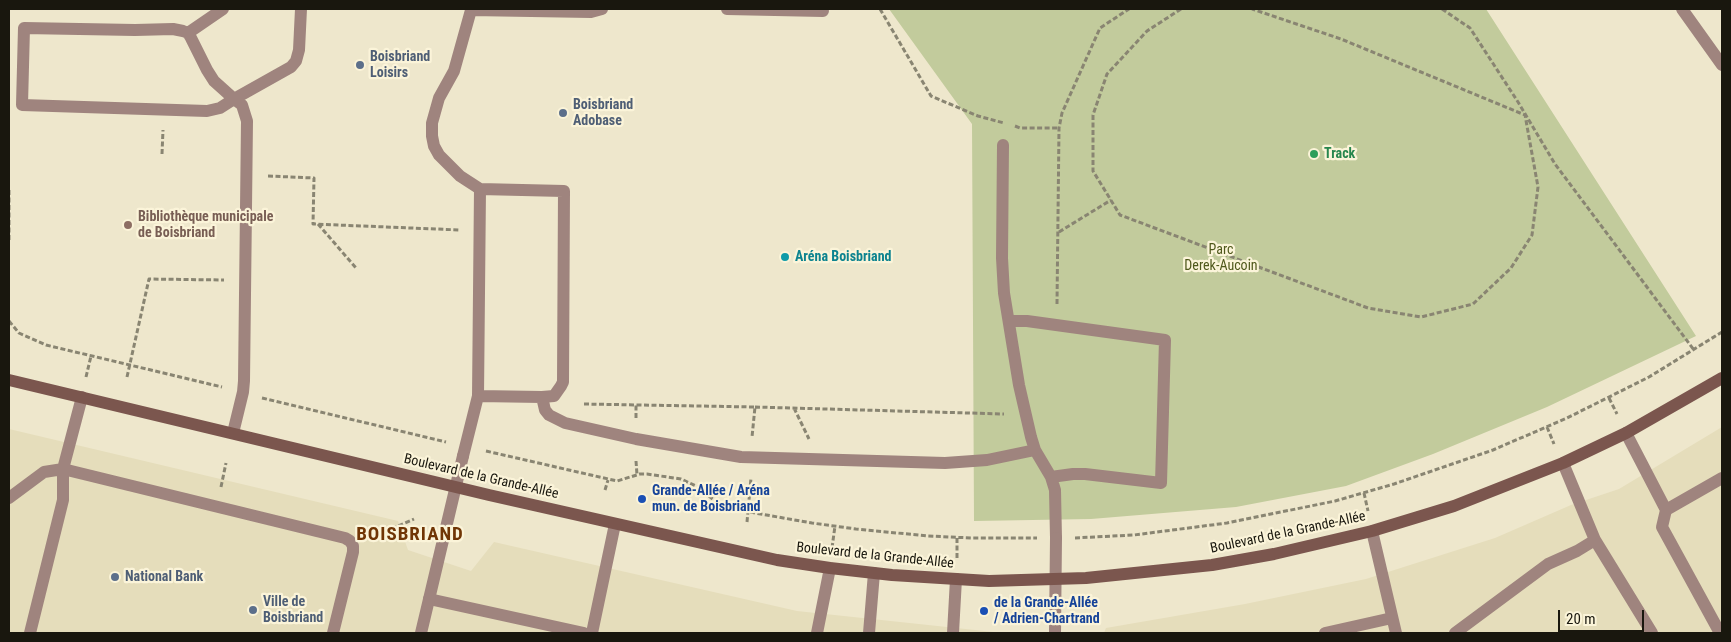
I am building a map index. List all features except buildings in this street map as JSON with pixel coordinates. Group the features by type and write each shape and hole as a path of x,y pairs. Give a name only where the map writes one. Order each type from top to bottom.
{"street":[{"path":"188,33 223,9"},
{"path":"233,433 244,381 247,121 242,105 234,99 214,81 188,33 173,29 24,28 22,105 196,111 220,108 234,99 291,68 296,61 299,50 301,9"},
{"path":"478,396 554,396 562,386 564,191 480,189 460,176 438,155 434,146 432,123 439,98 454,71 471,10 591,12 602,9"},
{"path":"726,9 823,11"},
{"path":"1682,9 1722,66"},
{"path":"1003,145 1002,258 1004,293 1019,385 1031,437 1051,477 1055,490 1055,633"},
{"path":"421,633 478,396 480,189"},
{"path":"1009,321 1027,321 1165,340 1161,483 1085,474 1051,477"},
{"name":"Boulevard de la Grande-Allée","path":"9,380 455,487 777,560 874,573 989,581 1056,580 1119,576 1212,565 1274,554 1372,531 1454,506 1563,463 1626,433 1722,378"},
{"path":"30,633 63,500 63,469 82,397"},
{"path":"542,397 545,410 549,415 565,423 741,457 966,462 1002,458 1036,450"},
{"path":"1626,433 1666,510 1662,527 1720,633"},
{"path":"1563,463 1595,540 1652,633"},
{"path":"9,498 44,472 63,469 345,538 353,546 353,552 333,633"},
{"path":"1666,510 1722,478"},
{"path":"592,633 615,524"},
{"path":"1372,531 1396,633"},
{"path":"1455,633 1548,564 1577,551 1595,540"},
{"path":"817,633 830,568"},
{"path":"870,633 874,573"},
{"path":"953,633 956,579"},
{"path":"429,599 584,633"},
{"path":"1325,633 1392,618"}],"path":[{"path":"880,9 930,96 978,116 1020,128 1059,128"},
{"path":"1057,325 1059,128 1062,113 1100,28 1129,9"},
{"path":"1181,9 1147,31 1107,74 1093,115 1093,171 1120,215 1368,308 1421,317 1473,304 1511,268 1532,235 1538,187 1525,115"},
{"path":"1252,9 1341,39 1525,115"},
{"path":"1442,9 1470,28 1560,170 1694,350"},
{"path":"262,176 314,178 313,224 317,224 356,268"},
{"path":"9,190 9,241"},
{"path":"1059,232 1111,200"},
{"path":"317,224 435,229"},
{"path":"127,377 149,279 228,280"},
{"path":"9,321 19,333 46,345 226,388"},
{"name":"Boulevard de la Grande-Allée","path":"1083,538 1134,535 1227,523 1312,506 1394,484 1465,461 1540,430 1649,377 1722,332"},
{"name":"Boulevard de la Grande-Allée","path":"260,397 443,441"},
{"path":"582,404 755,406 983,414"},
{"path":"752,436 755,406"},
{"path":"794,408 818,460"},
{"name":"Boulevard de la Grande-Allée","path":"490,452 608,480 618,481 640,474 680,479 698,487 715,501 748,511 812,523 894,533 972,538 1032,538"},
{"path":"219,492 226,463"},
{"path":"747,522 751,475"},
{"path":"605,490 608,480"},
{"path":"372,538 414,519"}],"shaded area":[{"path":"1722,427 1722,633 1104,633 1106,628 1245,604 1366,579 1495,538 1571,505 1619,489"},
{"path":"9,429 398,521 408,550 471,571 494,542 797,611 1003,633 9,633"}],"green space":[{"name":"Parc Derek-Aucoin","path":"889,9 1486,9 1696,336 1547,407 1433,454 1346,486 1236,507 1091,519 974,521 972,124"}],"place":[{"name":"Boisbriand Loisirs","path":"360,65"},
{"name":"Boisbriand Adobase","path":"563,113"},
{"name":"Track","path":"1314,154"},
{"name":"Bibliothèque municipale de Boisbriand","path":"128,225"},
{"name":"Aréna Boisbriand","path":"785,257"},
{"name":"Grande-Allée / Aréna mun. de Boisbriand","path":"642,499"},
{"name":"National Bank","path":"115,577"},
{"name":"Ville de Boisbriand","path":"253,610"},
{"name":"de la Grande-Allée / Adrien-Chartrand","path":"984,611"}],"district":[{"name":"BOISBRIAND","path":"410,535"}]}
